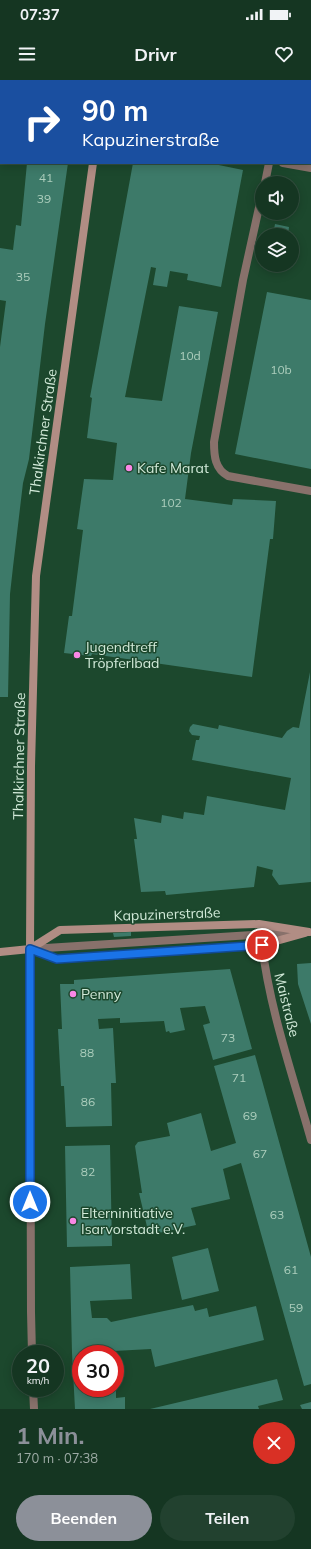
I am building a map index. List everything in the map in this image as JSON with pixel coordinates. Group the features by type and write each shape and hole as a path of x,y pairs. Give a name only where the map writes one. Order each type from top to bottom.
{"street":[{"name":"Thalkirchner Straße","path":"32,1345 30,1304 31,766 36,576 93,164"},
{"path":"266,176 269,164"},
{"path":"289,164 311,168"},
{"path":"256,220 243,280 214,442 214,454 219,468 228,476 311,491"},
{"name":"Kapuzinerstraße","path":"30,949 60,930 259,924 310,932"},
{"name":"Kapuzinerstraße","path":"0,952 30,949 57,959 262,945 310,932"},
{"path":"30,949 310,932"},
{"name":"Maistraße","path":"262,945 271,998 311,1140"},
{"path":"33,1397 34,1409"}],"building":[{"path":"27,164 68,164 45,324 29,459 23,483 13,567 10,594 8,697 0,697 0,347 6,301 0,300 0,248 13,250 16,225 21,226"},
{"path":"133,164 214,164 243,170 221,287 187,280 188,274 170,271 167,287 153,285 156,268 151,267 125,397 162,401 179,306 218,312 191,453 185,499 232,505 233,499 276,501 273,539 270,539 252,677 92,654 91,656 64,653 69,616 72,616 83,530 77,529 84,479 113,480 117,443 87,438 92,398 90,397"},
{"path":"275,224 289,227 289,228 274,228"},
{"path":"267,292 311,300 311,469 235,454"},
{"path":"310,672 311,882 279,885 272,875 273,870 257,866 254,887 166,895 165,891 141,892 134,839 137,839 134,818 161,823 162,815 183,819 184,812 204,815 207,796 285,810 291,778 192,760 196,740 199,740 200,736 192,735 189,731 193,724 218,729 219,725 282,738 287,731 293,727 299,728"},
{"path":"131,932 131,936 114,937 113,933"},
{"path":"311,963 311,1024 298,984 297,964"},
{"path":"230,969 252,1049 213,1060 203,1025 210,1023 205,1006 180,1008 185,1030 170,1033 169,1031 166,1032 164,1021 120,1023 120,1018 98,1019 99,1029 113,1028 116,1083 111,1083 112,1126 66,1127 64,1086 61,1086 58,1029 62,1029 60,984 74,984 74,980"},
{"path":"255,1055 311,1257 311,1384 304,1386 241,1163 223,1169 230,1199 191,1208 196,1225 149,1235 139,1193 142,1193 135,1146 138,1142 170,1136 167,1123 201,1113 211,1151 236,1143 214,1066"},
{"path":"110,1145 112,1246 67,1247 65,1146"},
{"path":"208,1248 219,1291 182,1300 172,1257"},
{"path":"130,1264 132,1299 90,1301 92,1318 107,1318 111,1322 193,1305 195,1311 207,1308 209,1317 256,1306 264,1340 155,1367 151,1349 124,1350 124,1345 72,1345 72,1353 70,1267"},
{"path":"277,1379 283,1400 258,1406 259,1409 150,1409"},
{"path":"74,1397 125,1397 125,1409 75,1409"},
{"path":"311,1402 311,1409 302,1409 300,1405"}],"place":[{"name":"Kafe Marat","path":"129,468"},
{"name":"Jugendtreff Tröpferlbad","path":"77,655"},
{"name":"Penny","path":"73,994"},
{"name":"Elterninitiative Isarvorstadt e.V.","path":"73,1221"}],"route":[{"path":"30,1202 30,949 57,959 262,945"}]}
